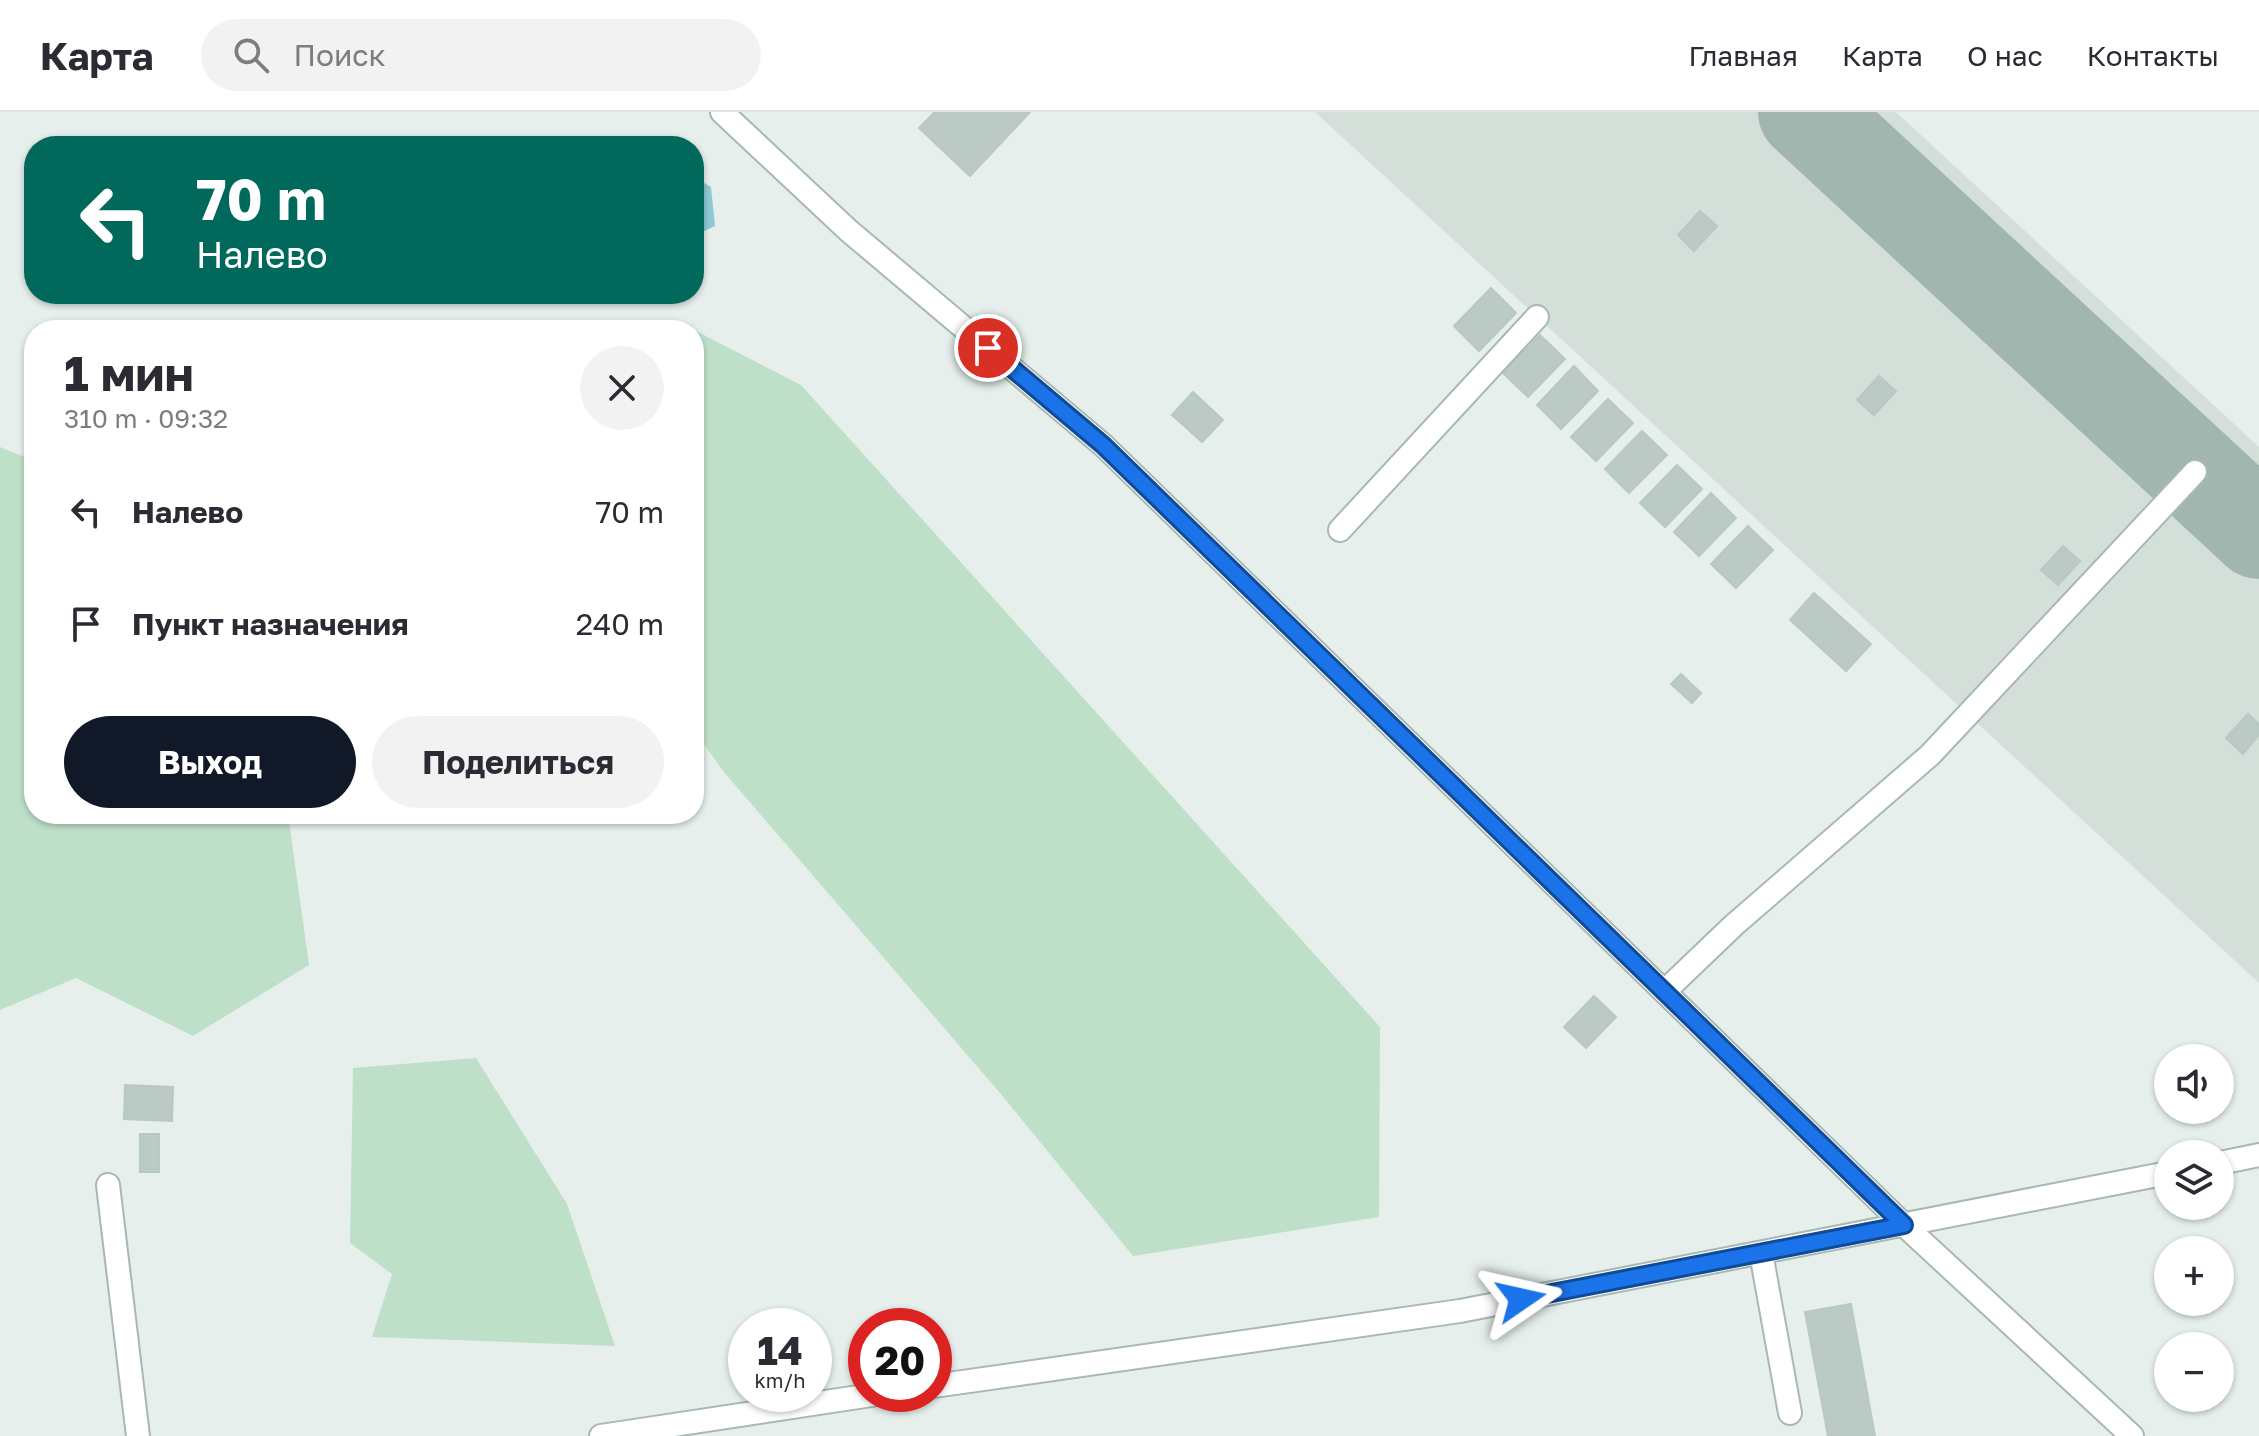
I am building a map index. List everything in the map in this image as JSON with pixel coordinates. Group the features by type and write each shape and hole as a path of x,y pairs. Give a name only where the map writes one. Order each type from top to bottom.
{"lane":[{"path":"722,112 849,231 1103,445 1904,1225 2132,1436"},
{"path":"1340,530 1537,317"},
{"path":"1665,991 1734,925 1930,755 2195,472"},
{"path":"2234,1160 2259,1155"},
{"path":"952,1383 1460,1311 2154,1176"},
{"path":"108,1185 138,1436"},
{"path":"1761,1253 1790,1413"},
{"path":"601,1436 848,1399"}],"shaded area":[{"path":"1315,112 1896,112 2259,447 2259,983"}],"green space":[{"path":"704,335 801,385 1380,1027 1379,1217 1133,1256 1000,1093 723,771 704,744"},
{"path":"0,447 24,457 24,824 289,824 309,965 193,1036 76,978 0,1010"},
{"path":"476,1058 567,1204 615,1346 372,1337 392,1274 350,1243 353,1068"}],"water":[{"path":"704,183 711,187 715,226 704,231"}],"building":[{"path":"935,112 1030,112 970,176 919,128"},
{"path":"1700,211 1717,226 1694,251 1678,235"},
{"path":"1491,288 1516,313 1479,351 1454,326"},
{"path":"1540,335 1565,359 1528,397 1503,373"},
{"path":"1574,366 1598,391 1561,429 1537,405"},
{"path":"1879,376 1896,391 1874,415 1857,400"},
{"path":"1193,392 1223,420 1202,442 1172,415"},
{"path":"1608,399 1633,423 1596,461 1571,437"},
{"path":"1642,431 1667,455 1629,493 1605,469"},
{"path":"1677,465 1702,489 1665,527 1640,503"},
{"path":"1711,493 1736,518 1699,556 1674,532"},
{"path":"1748,526 1773,550 1736,588 1711,564"},
{"path":"2063,546 2080,561 2058,585 2041,570"},
{"path":"1814,593 1871,644 1846,671 1790,620"},
{"path":"1681,674 1701,693 1692,703 1671,684"},
{"path":"2248,714 2259,724 2259,735 2243,754 2226,738"},
{"path":"1594,996 1616,1017 1586,1048 1564,1027"},
{"path":"125,1085 173,1087 172,1121 124,1119"},
{"path":"140,1134 159,1134 159,1172 140,1172"},
{"path":"1851,1304 1875,1436 1828,1436 1805,1312"}],"taxiway":[{"path":"1806,112 2259,531"}],"route":[{"path":"988,348 1103,445 1904,1225 1521,1299"}]}
